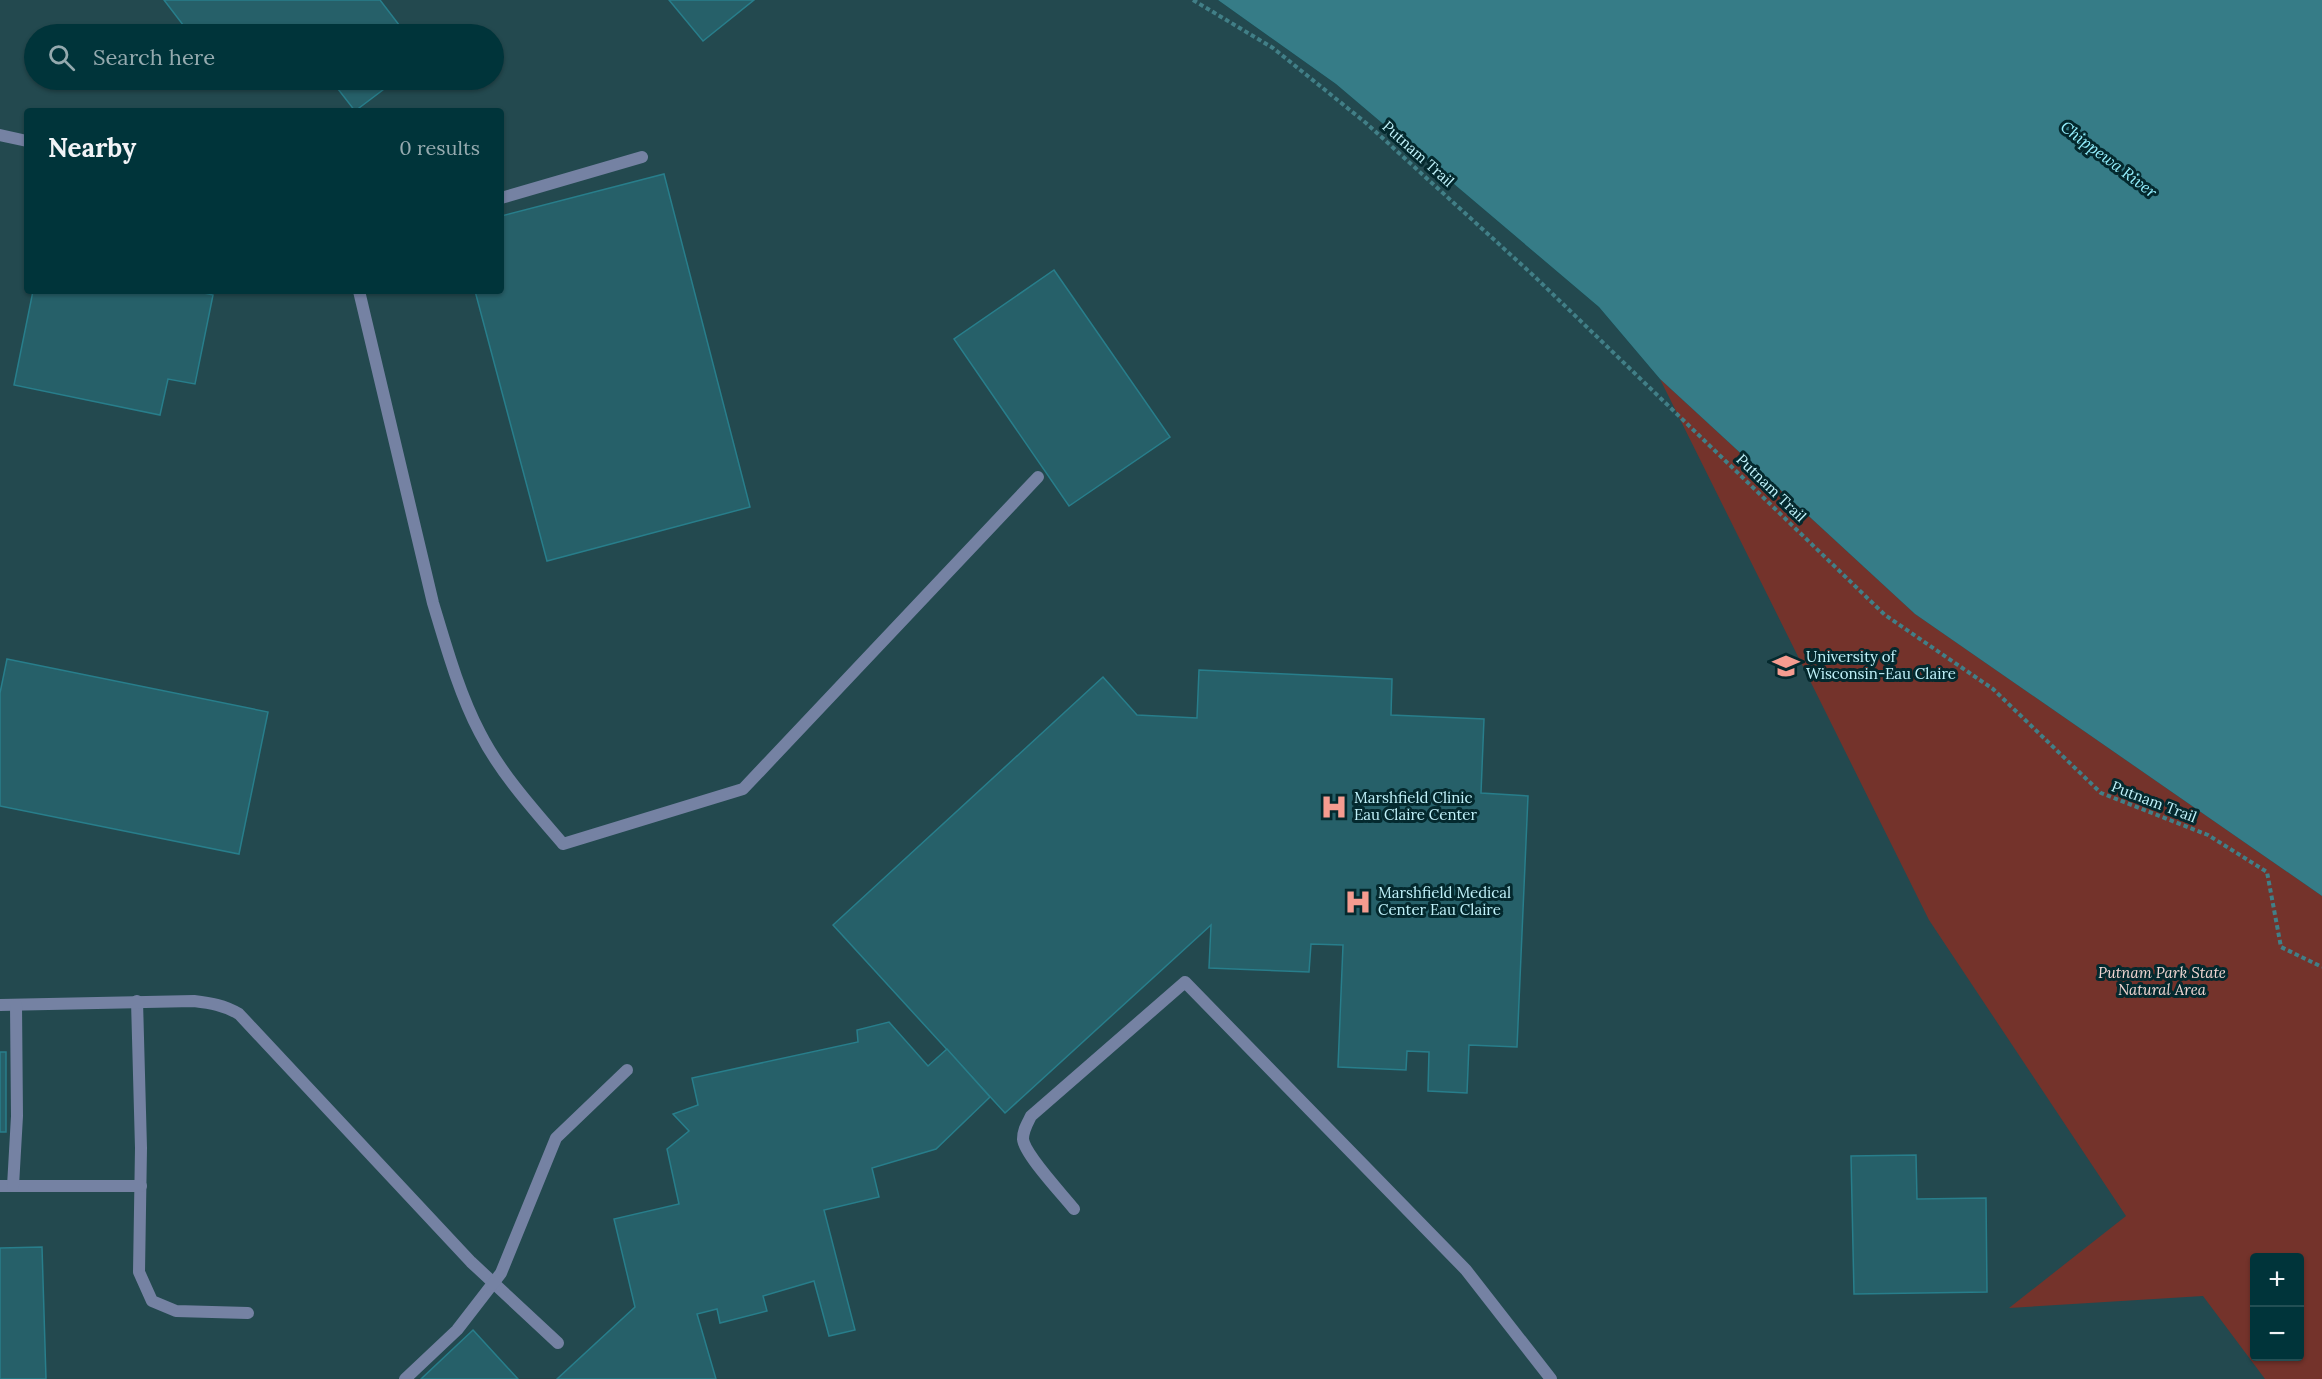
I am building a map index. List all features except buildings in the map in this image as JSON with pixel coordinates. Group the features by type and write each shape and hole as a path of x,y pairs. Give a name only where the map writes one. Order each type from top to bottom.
{"lane":[{"path":"0,135 24,140"},
{"path":"504,197 642,157"},
{"path":"360,294 430,591 447,652 480,733 508,778 562,844 743,789 1038,477"},
{"path":"1074,1209 1031,1154 1023,1141 1024,1129 1031,1116 1185,982 1466,1270 1551,1379"},
{"path":"137,1001 141,1186 139,1272 152,1301 176,1311 248,1313"},
{"path":"0,1005 194,1001 217,1003 239,1014 493,1284 558,1343"},
{"path":"16,1005 18,1116 6,1186 141,1186"},
{"path":"405,1379 457,1330 501,1274 556,1138 627,1071"}],"path":[{"name":"Putnam Trail","path":"1193,0 1273,48 1366,123 1534,276 1885,615 1992,689 2101,794 2208,836 2267,872 2281,947 2322,967"}],"shaded area":[{"path":"0,0 1218,0 1336,84 1599,307 1660,379 1915,614 2322,896 2322,1379 0,1379"}],"green space":[{"name":"Putnam Park State Natural Area","path":"1660,379 1915,614 2322,896 2322,1379 2265,1379 2252,1361 2304,1361 2304,1253 2250,1253 2250,1359 2203,1296 2009,1308 2126,1216 1929,920"}],"water":[{"name":"Chippewa River","path":"1218,0 2322,0 2322,896 1915,614 1660,379 1599,307 1336,84"}],"place":[{"name":"University of Wisconsin-Eau Claire","path":"1786,666"},
{"name":"Marshfield Clinic Eau Claire Center","path":"1334,807"},
{"name":"Marshfield Medical Center Eau Claire","path":"1358,902"}]}
